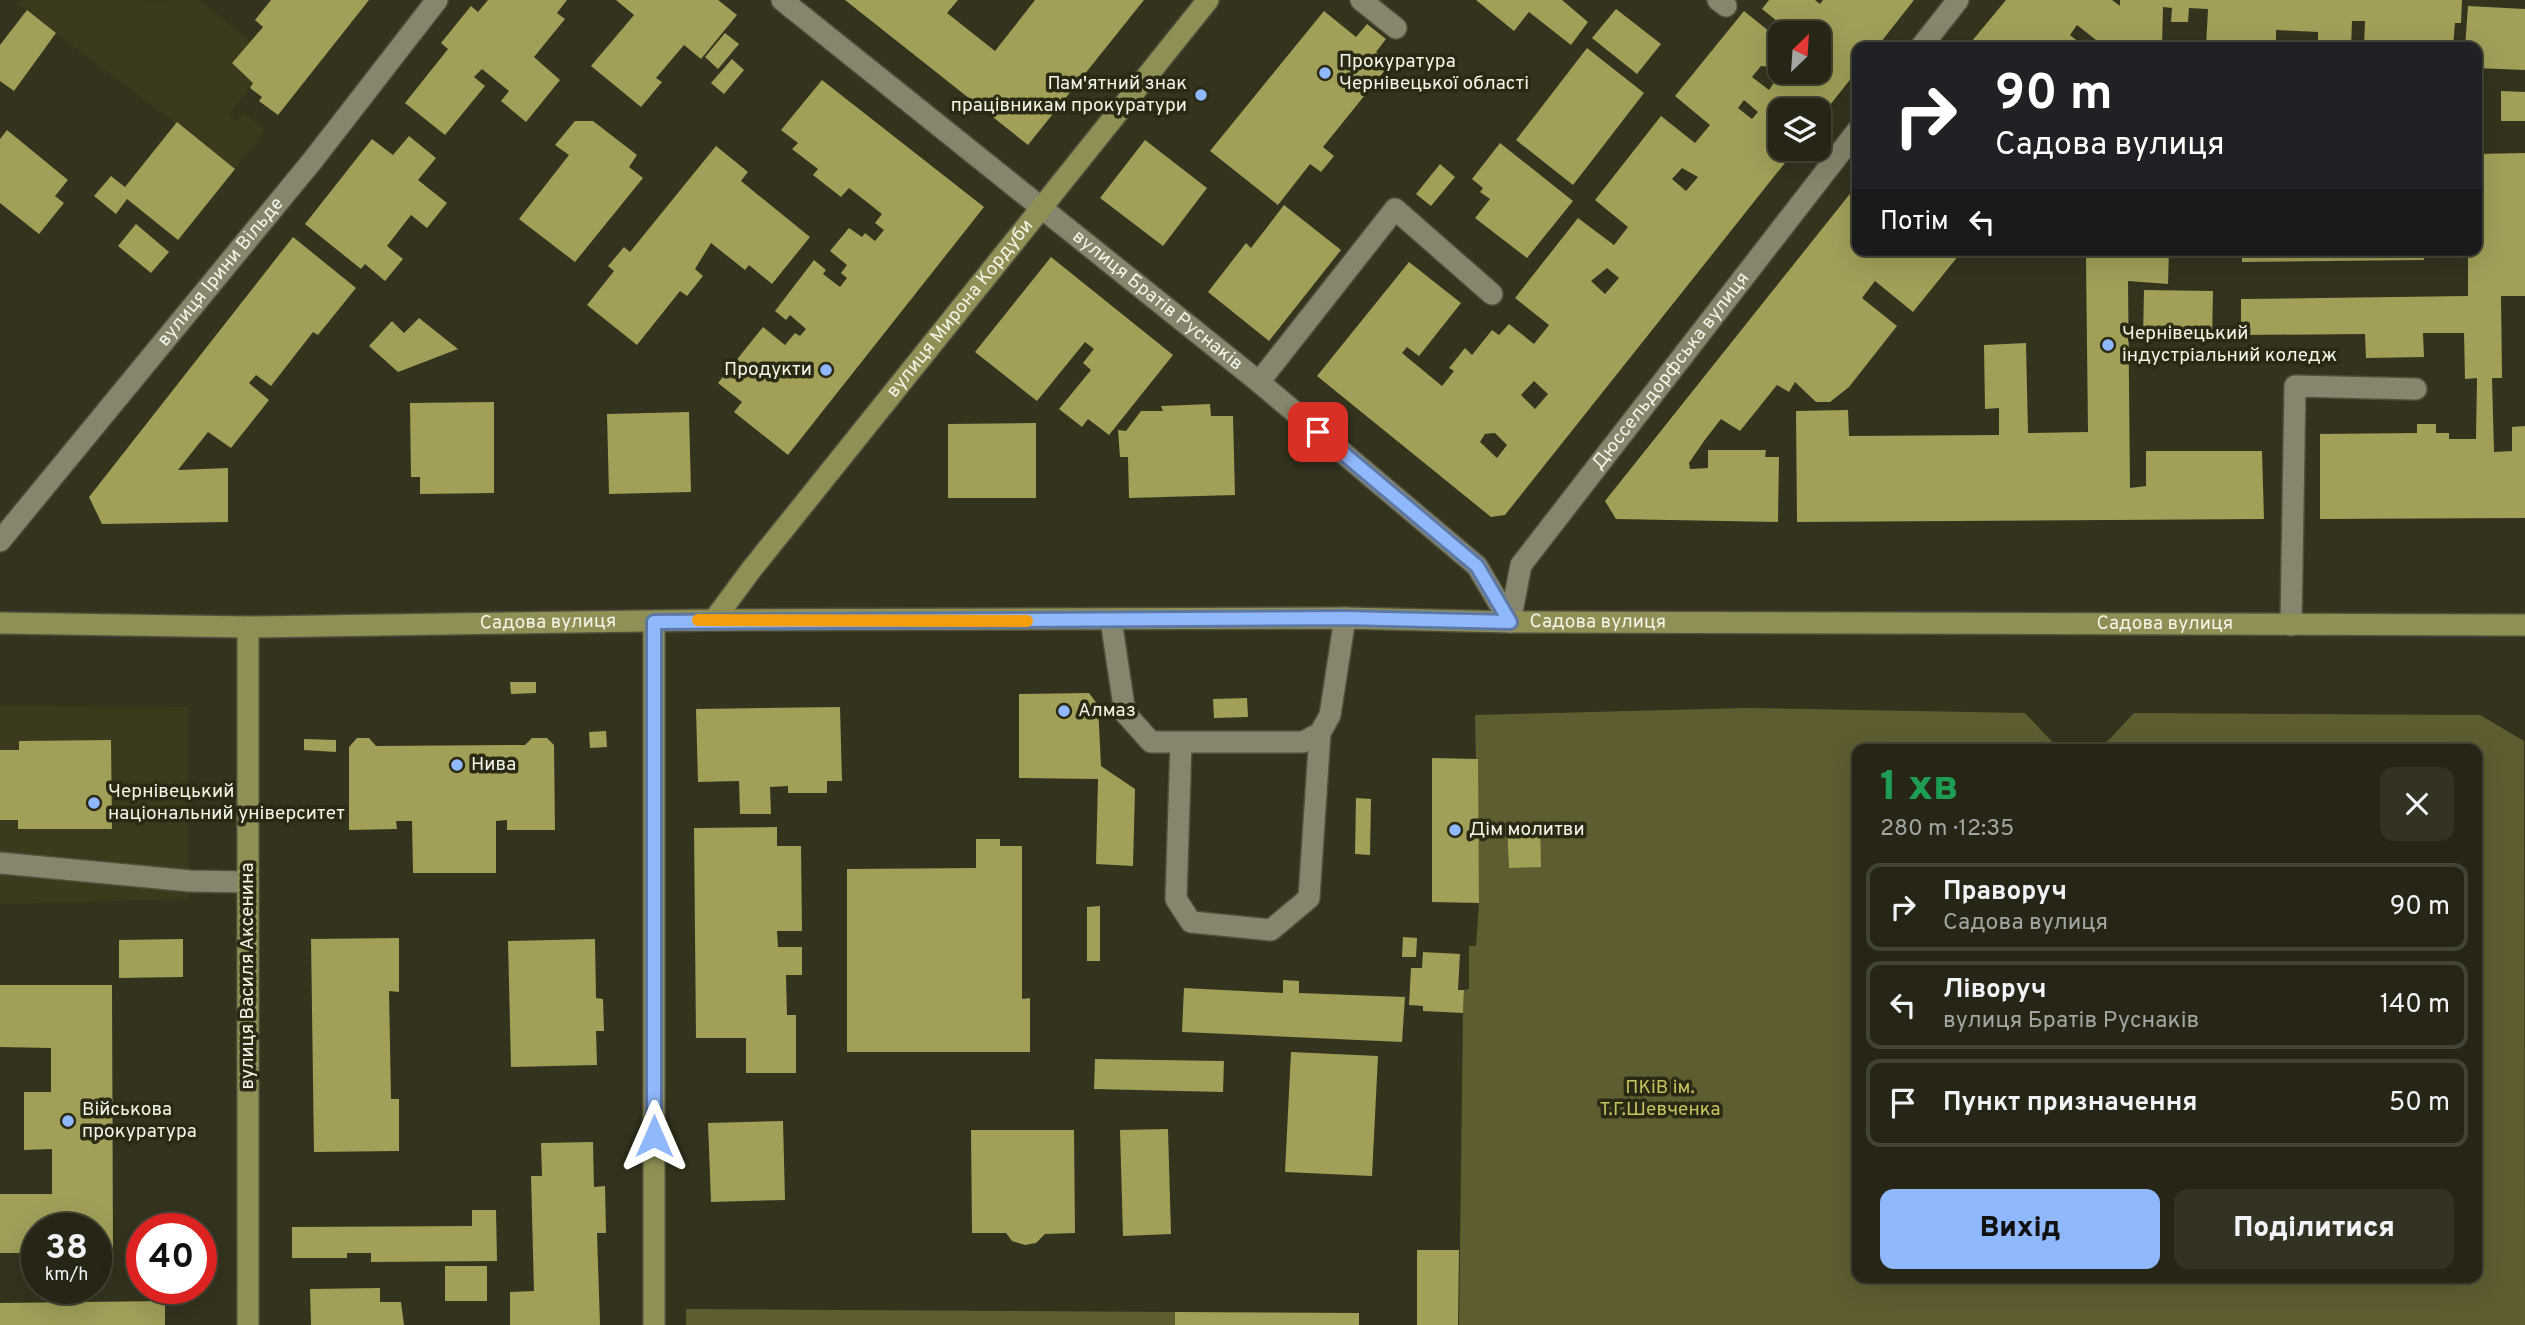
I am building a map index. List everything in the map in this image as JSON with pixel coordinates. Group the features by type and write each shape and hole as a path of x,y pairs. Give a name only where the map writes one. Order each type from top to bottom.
{"main road":[{"name":"вулиця Мирона Кордуби","path":"714,620 1208,0"},
{"name":"Садова вулиця","path":"0,623 248,627 714,620 1345,618 1510,622 2525,625"},
{"path":"654,622 654,1325"},
{"path":"2491,625 2525,640"},
{"name":"вулиця Василя Аксенина","path":"248,627 248,1325"}],"street":[{"name":"вулиця Ірини Вільде","path":"0,541 305,170 438,0"},
{"name":"вулиця Братів Руснаків","path":"782,0 1259,382 1477,566 1510,622"},
{"path":"1361,0 1396,27"},
{"path":"1925,42 1958,0"},
{"name":"Дюссельдорфська вулиця","path":"1510,622 1521,565 1852,137"},
{"path":"1259,382 1395,209 1492,294"},
{"path":"2291,625 2295,386 2416,389"},
{"path":"1181,743 1176,898 1191,922 1271,930 1309,898 1320,733 1330,715 1345,618"},
{"path":"1111,620 1125,713 1151,742 1303,743 1320,733"},
{"path":"0,863 190,881 248,882"}],"shaded area":[{"path":"199,0 251,42 232,63 253,83 229,114 236,121 244,113 265,130 235,169 14,1"},
{"name":"Чернівецький національний університет","path":"0,706 188,707 188,899 0,904"}],"green space":[{"name":"ПКіВ ім. Т.Г.Шевченка","path":"1746,708 2025,713 2054,744 1852,744 1852,1283 2482,1283 2482,744 2105,744 2134,713 2480,715 2524,741 2525,1325 1459,1325 1464,990 1469,989 1469,946 1476,946 1479,903 1475,715"},
{"path":"686,1309 1175,1312 1175,1325 686,1325"}],"building":[{"path":"271,0 369,0 278,115 259,101 262,97 250,88 253,83 232,63 263,27 255,20"},
{"path":"488,0 567,0 557,13 565,19 534,57 560,80 526,122 501,101 509,91 482,69 474,77 485,86 445,135 405,103 448,49 441,43 471,6 478,12"},
{"path":"616,0 718,0 737,15 701,59 684,45 656,78 662,82 641,107 591,66 634,15"},
{"path":"845,0 958,0 947,13 995,51 1035,0 1144,0 1028,145"},
{"path":"1476,0 1562,0 1588,22 1571,45 1529,12 1514,31"},
{"path":"1769,0 1815,0 1820,4 1823,0 1914,0 1881,42 1852,42 1852,77 1831,104 1831,98 1768,98 1768,161 1786,161 1505,515 1491,517 1317,376 1409,262 1461,303 1419,356 1407,347 1402,353 1442,386 1454,371 1449,368 1465,348 1472,355 1492,330 1499,335 1509,324 1534,344 1549,325 1515,298 1578,218 1614,245 1628,227 1595,200 1661,116 1695,143 1710,125 1675,96 1744,11 1768,30 1768,67 1761,66 1752,77 1769,90 1773,84 1831,84 1831,21 1777,21 1762,9","holes":["1744,100 1758,112 1752,119 1738,108","1682,168 1698,177 1686,191 1672,179","1607,268 1619,278 1605,294 1591,281","1534,381 1548,394 1535,409 1521,395","1495,433 1507,445 1497,458 1480,442 1485,434"]},
{"path":"2006,0 2112,0 2120,6 2120,0 2462,0 2461,23 2455,23 2453,42 2364,42 2365,21 2352,21 2351,42 2318,42 2318,32 2276,30 2276,42 2206,42 2208,9 2189,8 2188,22 2171,22 2172,8 2163,7 2162,42 2099,42 2077,25 2070,35 2079,42 1971,42"},
{"path":"2468,6 2525,9 2525,70 2482,68 2482,42 2465,42"},
{"path":"1616,9 1661,44 1637,74 1592,38"},
{"path":"27,10 56,33 14,91 0,81 0,45"},
{"path":"1324,11 1356,37 1367,24 1386,39 1376,52 1390,64 1323,147 1334,156 1321,172 1310,164 1278,205 1210,151"},
{"path":"725,33 739,44 718,69 705,57"},
{"path":"1587,48 1644,93 1573,185 1516,140"},
{"path":"732,59 744,70 724,94 711,83"},
{"path":"822,80 984,207 788,455 734,412 742,402 718,383 763,327 785,345 795,333 800,336 806,329 790,315 786,320 775,311 814,260 826,270 823,274 840,287 847,278 841,273 847,265 830,251 849,228 862,237 865,233 875,241 884,230 875,223 882,214 849,188 841,197 813,175 818,169 792,149 798,143 781,130"},
{"path":"2501,91 2525,92 2525,121 2501,121"},
{"path":"575,121 593,121 637,155 629,167 643,178 575,262 519,219 569,155 555,145"},
{"path":"177,122 235,169 178,240 127,199 116,214 94,196 111,176 125,187"},
{"path":"7,130 68,180 55,196 64,203 39,234 0,203 0,139"},
{"path":"409,136 436,158 418,180 447,203 427,228 411,215 387,246 403,259 385,281 365,264 361,269 305,224 372,139 393,155"},
{"path":"1145,140 1207,188 1163,246 1100,198"},
{"path":"1500,143 1573,201 1527,258 1475,218 1490,199 1480,192 1483,188 1472,179"},
{"path":"716,146 748,172 741,181 810,237 772,284 749,265 745,270 711,243 695,269 703,276 687,296 680,291 637,345 587,305 614,271 608,266 624,247 630,252"},
{"path":"2525,153 2525,296 2501,296 2502,378 2492,378 2494,452 2512,451 2512,427 2525,426 2525,518 2320,519 2320,434 2417,433 2417,424 2436,424 2436,433 2449,433 2449,439 2476,439 2477,378 2465,379 2464,333 2423,333 2424,357 2366,358 2365,334 2241,335 2241,299 2468,296 2468,256 2482,256 2482,154"},
{"path":"1440,164 1455,177 1431,206 1416,194"},
{"path":"1852,191 1852,256 1958,256 1913,312 1875,281 1862,298 1897,326 1849,387 1830,402 1816,402 1795,382 1789,392 1777,385 1740,431 1721,419 1689,463 1690,469 1708,468 1708,450 1766,450 1765,457 1779,457 1778,522 1616,519 1605,501"},
{"path":"1284,205 1341,250 1269,341 1208,292 1246,243 1251,248"},
{"path":"136,224 169,252 151,273 118,246"},
{"path":"293,237 356,288 318,335 313,332 271,386 256,375 249,383 269,400 231,448 208,432 178,470 228,468 228,522 102,524 89,497"},
{"name":"Чернівецький індустріальний коледж","path":"2169,256 2168,284 2128,281 2130,488 2146,486 2146,451 2262,451 2264,519 1797,522 1796,411 1848,410 1849,436 1999,435 1999,408 1985,409 1984,345 2026,343 2028,433 2088,432 2086,258"},
{"path":"2242,256 2424,256 2424,260 2242,262"},
{"path":"1051,257 1173,355 1109,435 1088,419 1082,427 1059,409 1091,370 1083,363 1094,349 1085,342 1037,401 975,352"},
{"path":"2144,290 2213,291 2212,340 2143,339"},
{"path":"419,318 458,349 398,372 369,346 392,321 404,333"},
{"path":"494,402 494,493 420,494 420,477 411,477 410,403"},
{"path":"1210,404 1211,416 1233,416 1235,495 1129,498 1128,457 1120,457 1118,430 1126,431 1141,411 1163,411 1161,406"},
{"path":"689,412 691,492 609,494 607,414"},
{"path":"1036,423 1036,498 948,498 948,424"},
{"path":"510,682 536,682 536,693 511,694"},
{"path":"1089,693 1098,705 1101,766 1135,789 1133,866 1096,864 1098,779 1019,778 1019,694"},
{"path":"1247,698 1248,717 1214,718 1213,699"},
{"path":"840,707 842,781 827,781 827,793 788,793 788,786 770,787 771,814 740,814 739,781 698,782 696,709"},
{"path":"606,731 607,747 590,748 589,732"},
{"path":"357,738 369,738 376,746 525,745 532,738 547,738 554,745 555,830 507,830 507,820 496,821 496,873 413,873 412,821 396,821 397,829 349,830 349,747"},
{"path":"304,739 336,740 336,752 304,750"},
{"path":"111,740 112,829 18,829 18,820 0,820 0,750 19,750 19,741"},
{"name":"Дім молитви","path":"1432,758 1478,759 1479,903 1432,902"},
{"path":"1356,798 1371,799 1370,855 1355,854"},
{"path":"1540,824 1541,867 1509,868 1507,825"},
{"path":"777,827 777,846 801,846 802,931 777,931 778,947 802,947 802,975 786,975 787,1015 796,1015 796,1073 746,1073 746,1038 696,1038 694,828"},
{"path":"976,839 1000,839 1000,846 1022,846 1022,999 1030,998 1030,1052 847,1052 847,869 976,868"},
{"path":"1100,906 1100,961 1087,961 1087,907"},
{"path":"1403,937 1417,938 1416,957 1402,957"},
{"path":"399,938 399,992 389,991 391,1099 399,1099 399,1151 314,1152 311,939"},
{"path":"183,939 183,977 119,978 119,940"},
{"path":"595,939 596,998 603,999 604,1031 596,1031 597,1065 511,1067 508,941"},
{"path":"1423,952 1460,954 1458,990 1464,990 1463,1013 1423,1011 1423,1006 1409,1005 1411,968 1422,968"},
{"path":"1283,980 1299,981 1299,993 1405,997 1402,1042 1182,1032 1184,988 1283,993"},
{"name":"Військова прокуратура","path":"0,985 112,985 113,1253 112,1213 21,1213 21,1253 0,1253 0,1194 52,1194 52,1149 24,1150 24,1092 51,1092 51,1048 0,1047"},
{"path":"1291,1052 1378,1056 1372,1176 1285,1172"},
{"path":"1095,1059 1224,1061 1223,1092 1094,1089"},
{"path":"783,1121 785,1200 711,1202 708,1123"},
{"path":"1168,1129 1171,1234 1123,1236 1120,1130"},
{"path":"971,1130 1074,1130 1075,1233 1045,1234 1036,1243 1025,1245 1012,1241 1006,1233 972,1233"},
{"path":"593,1142 594,1187 605,1186 606,1233 597,1233 600,1325 510,1325 510,1292 534,1291 531,1176 542,1176 541,1143"},
{"path":"472,1210 496,1210 497,1261 371,1262 371,1253 347,1253 347,1258 292,1258 292,1227 472,1226"},
{"path":"1417,1250 1459,1250 1458,1325 1417,1325"},
{"path":"445,1266 487,1266 487,1301 445,1301"},
{"path":"380,1288 380,1302 401,1302 404,1325 311,1325 310,1289"},
{"path":"112,1302 165,1304 165,1325 0,1325 0,1303 112,1304"},
{"path":"1175,1312 1359,1313 1359,1325 1175,1325"}],"slow traffic":[{"path":"698,620 1027,621"}],"place":[{"name":"Прокуратура Чернівецької області","path":"1325,73"},
{"name":"Пам'ятний знак працівникам прокуратури","path":"1201,95"},
{"name":"Чернівецький індустріальний коледж","path":"2108,345"},
{"name":"Продукти","path":"826,370"},
{"name":"Алмаз","path":"1064,711"},
{"name":"Нива","path":"457,765"},
{"name":"Чернівецький національний університет","path":"94,803"},
{"name":"Дім молитви","path":"1455,830"},
{"name":"Військова прокуратура","path":"68,1121"}],"route":[{"path":"654,1136 654,622 1345,618 1510,622 1477,566 1318,432"}]}
